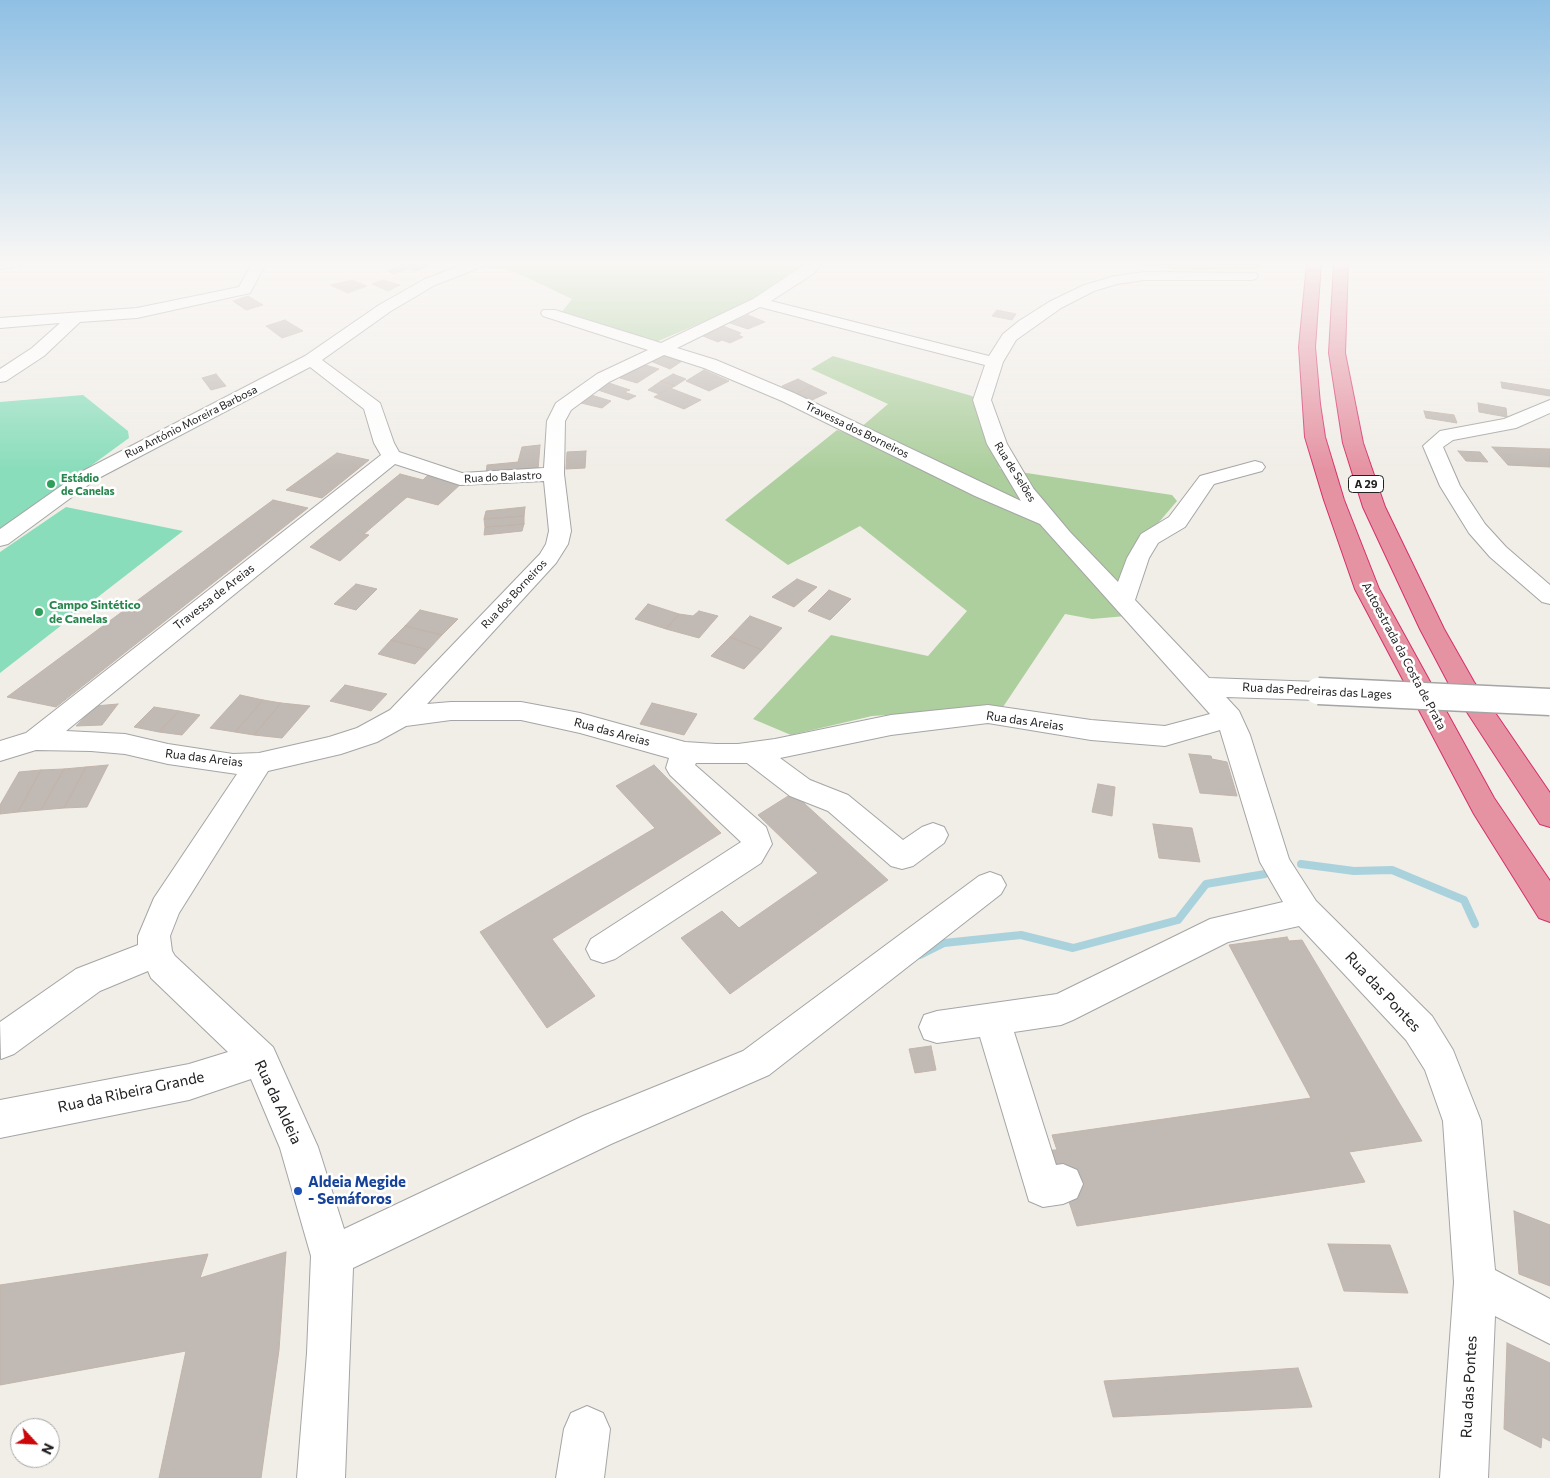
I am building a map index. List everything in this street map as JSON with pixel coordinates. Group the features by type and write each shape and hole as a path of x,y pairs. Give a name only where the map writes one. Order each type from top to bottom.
{"highway":[{"name":"Autoestrada da Costa de Prata","path":"1308,332 1307,347 1315,437 1334,500 1367,590 1484,806 1550,908"},
{"name":"A 29","path":"1338,332 1337,353 1353,443 1374,507 1432,629 1463,686 1550,816"}],"street":[{"path":"0,377 38,352 60,332"},
{"path":"351,332 311,360 373,407 384,443 392,456"},
{"name":"Travessa dos Borneiros","path":"611,332 710,364 788,397 982,492 1048,520"},
{"name":"Rua dos Borneiros","path":"400,717 548,558 557,544 560,531 554,474 556,421 562,407 603,378 696,332"},
{"path":"876,332 994,362"},
{"name":"Rua de Selões","path":"1015,332 1009,337 994,362 982,400 997,444 1024,491 1048,520 1203,687"},
{"name":"Rua António Moreira Barbosa","path":"0,539 88,476 311,360"},
{"path":"1550,406 1509,424 1447,436 1433,446 1450,486 1477,528 1498,552 1550,598"},
{"name":"Rua do Balastro","path":"392,456 460,479 554,474"},
{"name":"Travessa de Areias","path":"36,740 392,456"},
{"path":"1123,601 1138,558 1149,539 1177,522 1207,480 1255,467"},
{"name":"Rua das Pedreiras das Lages","path":"1203,687 1550,702"},
{"name":"Rua das Pontes","path":"1203,687 1229,718 1236,735 1274,862 1305,911 1419,1028 1440,1062 1462,1122 1475,1282 1464,1478"},
{"name":"Rua das Areias","path":"0,751 36,740 91,740 124,744 168,754 233,764 259,764 331,747 366,734 400,717 451,711 521,711 580,723 685,752 716,754 752,752 948,716 988,714 1091,730 1165,736 1229,718"},
{"path":"603,949 750,854 757,844 755,834 680,768 685,752"},
{"path":"752,752 800,788 838,803 902,857 933,835"},
{"path":"1,1042 88,980 155,953 154,936 165,908 259,764"},
{"path":"332,1256 597,1130 756,1062 990,886"},
{"path":"937,1027 1062,1009 1222,929 1305,911"},
{"name":"Rua da Aldeia","path":"155,953 163,967 260,1059 299,1147 332,1256 330,1353 321,1478"},
{"path":"992,1019 1043,1187 1063,1184"},
{"name":"Rua da Ribeira Grande","path":"0,1120 189,1082 260,1059"},
{"path":"1475,1282 1550,1322"},
{"path":"580,1478 587,1429"}],"green space":[{"path":"623,332 680,332 656,342"},
{"path":"833,356 972,396 987,411 1000,469 1172,495 1177,501 1154,528 1126,616 1092,619 1065,614 1003,707 872,716 791,735 753,719 831,635 928,656 967,611 860,526 788,565 725,520 837,430 852,435 888,404 811,369"},
{"path":"83,395 128,431 129,438 0,532 0,402"},
{"name":"Campo Sintético de Canelas","path":"66,507 183,531 0,673 0,552"}],"building":[{"path":"274,332 300,332 282,338"},
{"path":"702,332 738,332 741,333 738,335 743,337 730,343 722,340 718,342 698,334"},
{"path":"660,354 682,361 670,369 648,360"},
{"path":"642,364 659,369 637,383 620,378"},
{"path":"704,370 729,381 709,391 686,381"},
{"path":"216,374 226,386 211,390 202,378"},
{"path":"673,374 686,379 675,386 661,381"},
{"path":"798,379 812,386 796,394 782,386"},
{"path":"661,381 675,386 659,394 648,390"},
{"path":"1501,382 1550,390 1550,396 1502,388"},
{"path":"609,383 630,390 624,392 636,396 628,400 598,390"},
{"path":"812,386 827,393 810,401 796,394"},
{"path":"670,388 701,400 684,409 654,397"},
{"path":"591,395 611,401 602,408 581,403"},
{"path":"1478,403 1506,408 1507,417 1479,412"},
{"path":"1424,411 1454,415 1457,423 1426,418"},
{"path":"540,445 538,470 486,474 487,465 518,462 522,447"},
{"path":"1492,447 1550,449 1550,467 1508,465"},
{"path":"586,451 585,468 566,469 567,452"},
{"path":"1458,451 1480,452 1488,462 1466,461"},
{"path":"337,453 369,460 322,498 286,490"},
{"path":"400,474 423,480 428,475 462,483 438,505 407,497 364,534 369,535 340,561 310,547"},
{"path":"273,500 308,508 56,707 7,697"},
{"path":"525,507 524,516 484,519 486,511"},
{"path":"524,516 524,524 485,527 484,519"},
{"path":"524,524 522,531 484,535 485,527"},
{"path":"797,579 817,587 794,607 772,597"},
{"path":"356,584 377,589 356,610 334,604"},
{"path":"829,590 851,599 830,620 808,611"},
{"path":"648,604 679,614 666,629 635,619"},
{"path":"420,610 458,619 442,635 405,626"},
{"path":"699,611 718,616 699,638 666,629 679,614 693,616"},
{"path":"750,616 782,628 762,650 730,637"},
{"path":"405,626 442,635 428,650 391,640"},
{"path":"730,637 762,650 744,669 711,656"},
{"path":"391,640 428,650 415,664 378,654"},
{"path":"345,685 387,694 371,711 330,701"},
{"path":"240,695 263,700 235,732 210,728"},
{"path":"263,700 281,703 254,735 235,732"},
{"path":"281,703 310,706 282,738 254,735"},
{"path":"652,703 697,714 684,735 640,724"},
{"path":"118,704 102,725 76,726 95,706"},
{"path":"154,707 179,711 159,732 134,727"},
{"path":"179,711 200,715 182,735 159,732"},
{"path":"1189,754 1211,756 1212,759 1227,762 1237,796 1200,793"},
{"path":"108,765 87,807 64,808 86,767"},
{"path":"654,765 721,833 552,939 595,996 547,1028 480,932 655,828 616,786"},
{"path":"86,767 64,808 41,810 64,769"},
{"path":"64,769 41,810 18,812 41,770"},
{"path":"41,770 18,812 0,814 0,805 19,772"},
{"path":"1098,784 1115,787 1112,816 1092,812"},
{"path":"793,793 888,880 730,994 681,938 722,911 739,928 818,873 758,815"},
{"path":"1153,824 1192,828 1200,862 1159,858"},
{"path":"1287,937 1289,941 1302,940 1422,1141 1349,1152 1365,1182 1077,1226 1052,1150 1057,1150 1052,1135 1311,1098 1229,945"},
{"path":"931,1046 936,1070 915,1073 909,1049"},
{"path":"1514,1211 1550,1225 1550,1286 1519,1274"},
{"path":"1328,1244 1390,1245 1408,1293 1344,1291"},
{"path":"286,1252 279,1350 261,1478 159,1478 186,1351 0,1385 0,1285 208,1254 200,1278"},
{"path":"1507,1343 1550,1363 1550,1441 1542,1437 1541,1448 1504,1429"},
{"path":"1298,1368 1312,1407 1113,1417 1104,1381"}],"waterway":[{"path":"1301,864 1354,871 1392,870 1464,900 1475,924"},
{"path":"920,955 944,943 1021,935 1073,948 1178,920 1206,884 1265,874"}],"place":[{"name":"Estádio de Canelas","path":"51,484"},
{"name":"Campo Sintético de Canelas","path":"39,612"},
{"name":"Aldeia Megide - Semáforos","path":"298,1191"}]}
